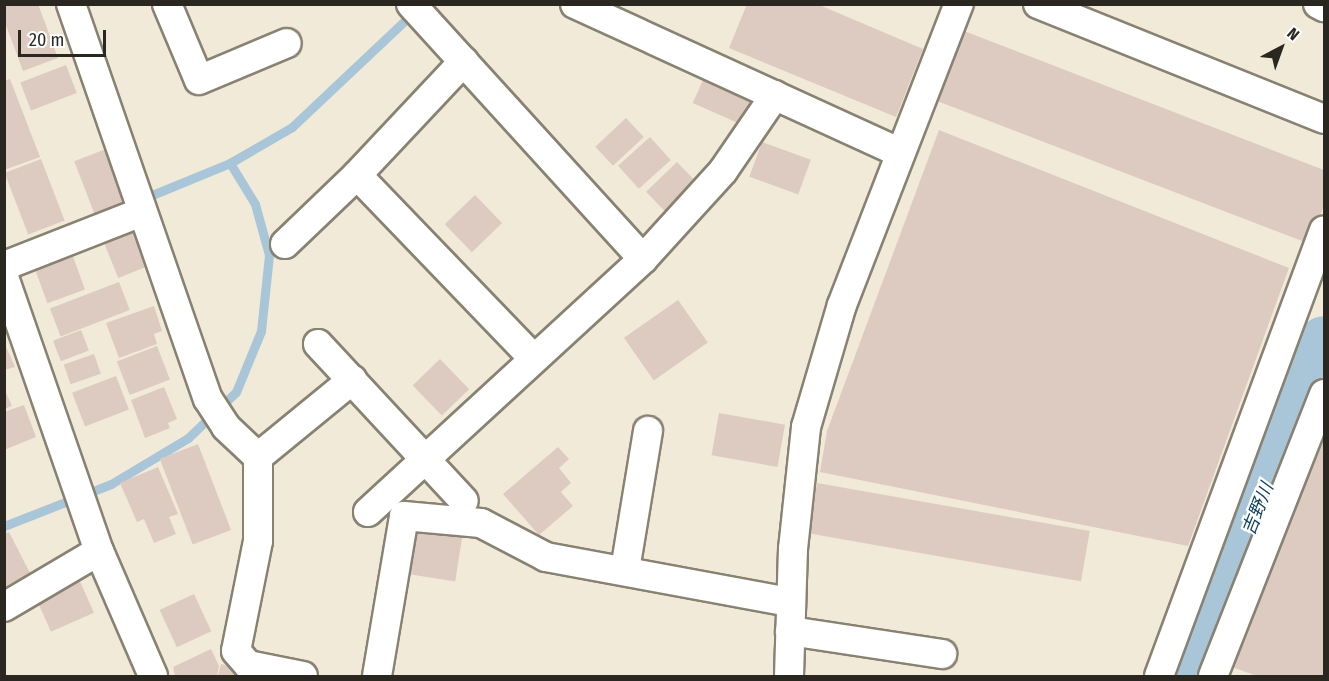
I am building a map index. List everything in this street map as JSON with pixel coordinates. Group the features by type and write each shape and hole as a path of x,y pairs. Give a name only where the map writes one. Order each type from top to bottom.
{"street":[{"path":"71,4 208,399 226,427 258,458 258,541 236,651 248,665 303,676"},
{"path":"167,4 199,80 287,44"},
{"path":"575,4 901,153"},
{"path":"789,676 789,602 806,427 842,305 959,4"},
{"path":"1038,4 1324,119"},
{"path":"1318,4 1324,7"},
{"path":"417,11 643,259"},
{"path":"285,244 357,175 464,61"},
{"path":"368,512 643,259 723,171 775,95"},
{"path":"357,175 534,359"},
{"path":"4,266 142,212"},
{"path":"1159,676 1324,231"},
{"path":"4,277 99,551 153,676"},
{"path":"318,344 464,501"},
{"path":"258,458 352,380"},
{"path":"1213,676 1324,394"},
{"path":"625,570 648,431"},
{"path":"377,676 404,516 481,523 546,557 789,602"},
{"path":"4,608 99,551"},
{"path":"790,631 942,654"}],"building":[{"path":"4,4 38,4 58,58 23,71 4,20"},
{"path":"747,4 817,4 923,49 896,117 729,48"},
{"path":"964,31 1324,170 1324,205 1310,244 937,101"},
{"path":"66,65 77,93 31,111 20,83"},
{"path":"707,71 755,92 740,124 693,103"},
{"path":"10,79 40,157 4,170 4,81"},
{"path":"626,118 644,137 613,166 595,147"},
{"path":"939,130 1289,268 1188,546 820,472 827,431"},
{"path":"650,137 671,160 639,189 618,166"},
{"path":"762,142 811,160 798,195 749,177"},
{"path":"106,149 126,202 95,214 74,161"},
{"path":"41,159 65,221 28,235 5,173"},
{"path":"677,162 700,186 669,216 646,192"},
{"path":"475,195 502,223 472,252 445,224"},
{"path":"132,224 149,266 118,278 101,236"},
{"path":"71,251 85,290 47,303 33,265"},
{"path":"119,282 130,310 61,337 50,309"},
{"path":"678,300 708,343 654,380 624,338"},
{"path":"154,306 162,331 154,334 157,344 119,358 106,323"},
{"path":"81,330 89,351 61,361 53,341"},
{"path":"4,342 15,367 4,370"},
{"path":"157,346 170,380 130,395 117,361"},
{"path":"94,354 101,374 71,384 64,364"},
{"path":"440,359 469,389 442,416 413,385"},
{"path":"116,376 129,410 85,426 72,393"},
{"path":"164,387 177,419 168,423 170,428 145,438 131,400"},
{"path":"4,388 12,406 4,409"},
{"path":"24,405 36,437 4,450 4,412"},
{"path":"719,413 785,425 778,467 712,455"},
{"path":"1324,439 1324,676 1257,676 1232,667"},
{"path":"198,444 231,530 193,545 160,459"},
{"path":"558,447 569,459 559,468 571,483 561,492 573,506 539,535 503,494"},
{"path":"158,467 178,514 169,517 176,534 154,543 144,519 137,522 120,483"},
{"path":"817,483 1090,531 1081,581 808,533"},
{"path":"412,528 462,536 455,581 405,573"},
{"path":"9,532 30,573 4,587 4,534"},
{"path":"78,577 94,613 51,632 35,596"},
{"path":"194,594 211,631 177,647 160,610"},
{"path":"211,649 219,666 217,676 175,676 173,667"},
{"path":"221,664 261,672 260,676 218,676"}],"waterway":[{"path":"152,195 230,163 292,127 415,11"},
{"path":"4,526 111,484 188,438 236,392 261,331 269,255 255,204 230,163"},
{"name":"吉野川","path":"1192,676 1324,342"}]}
